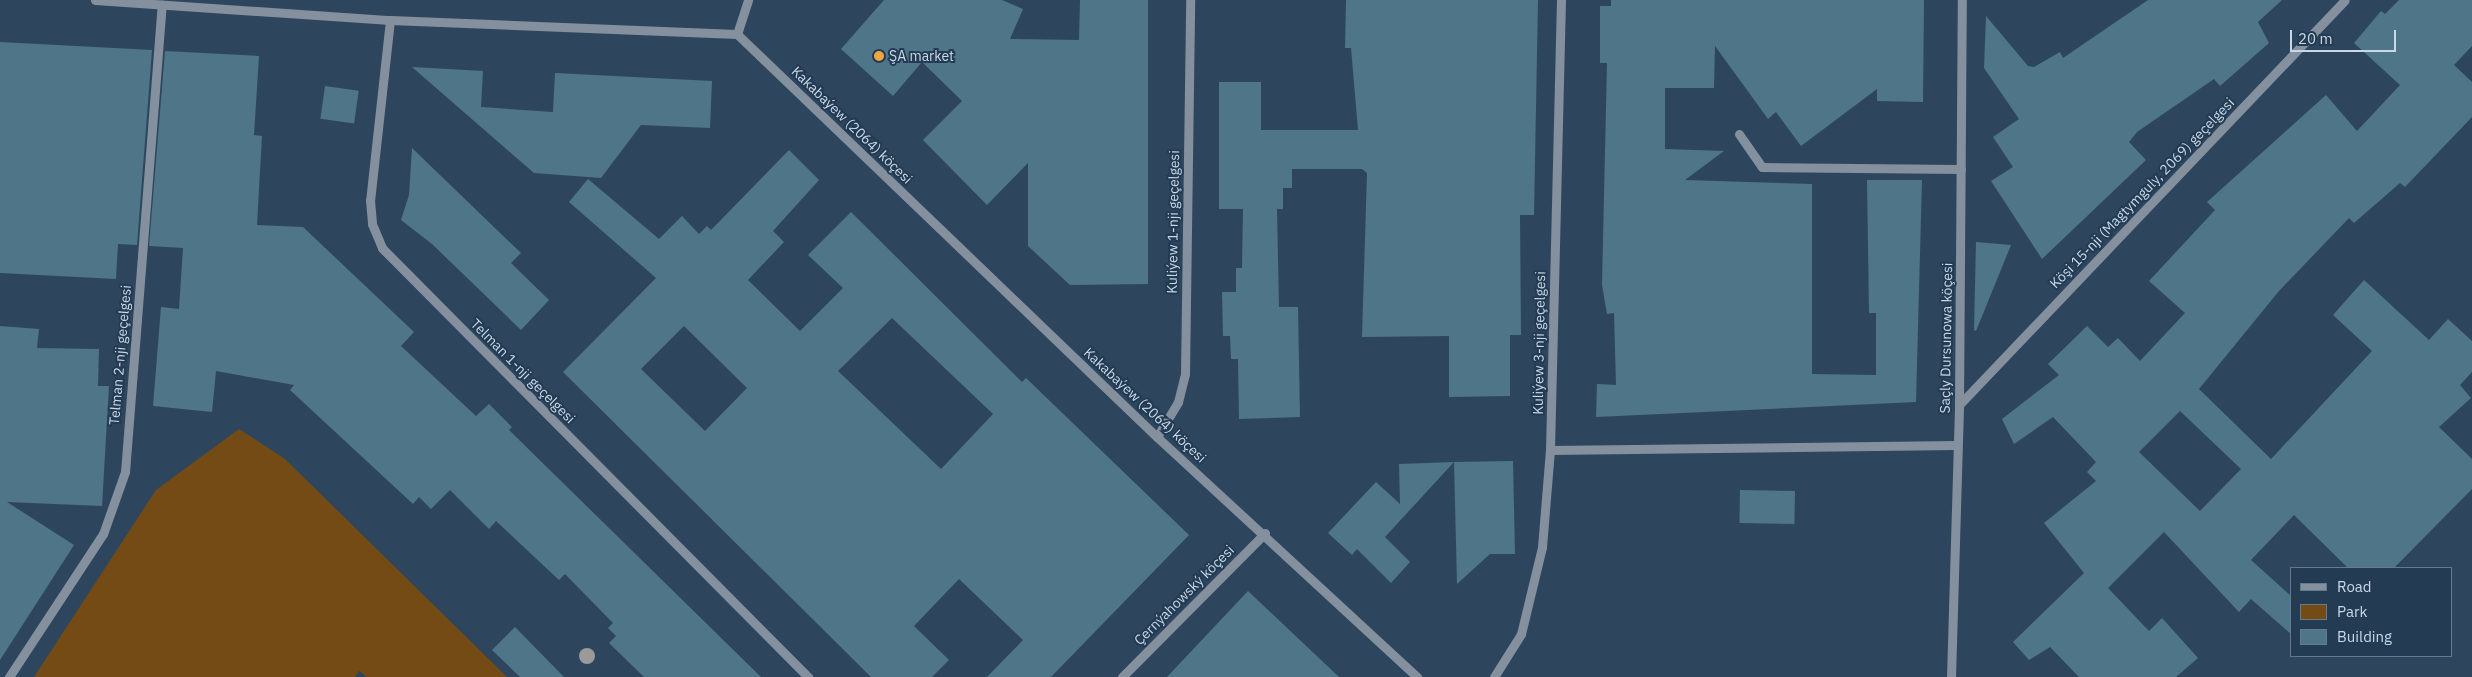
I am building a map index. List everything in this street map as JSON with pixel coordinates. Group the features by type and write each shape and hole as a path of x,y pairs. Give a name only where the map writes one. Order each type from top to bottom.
{"street":[{"path":"94,0 390,20 737,34 748,0"},
{"name":"Kuliýew 1-nji geçelgesi","path":"1157,437 1178,402 1185,374 1190,0"},
{"name":"Kuliýew 3-nji geçelgesi","path":"1494,677 1521,634 1533,592 1550,450 1561,0"},
{"name":"Saçly Dursunowa köçesi","path":"1951,677 1956,445 1960,405 1962,0"},
{"name":"Köşi 15-nji (Magtymguly, 2069) geçelgesi","path":"1960,405 2345,0"},
{"name":"Telman 2-nji geçelgesi","path":"9,677 103,534 125,472 162,4"},
{"name":"Telman 1-nji geçelgesi","path":"390,20 370,200 372,224 382,248 808,677"},
{"name":"Kakabaýew (2064) köçesi","path":"737,34 1157,437 1265,533 1417,677"},
{"path":"1739,134 1762,166 1961,169"},
{"path":"1550,450 1956,445"},
{"name":"Çernýahowský köçesi","path":"1122,677 1265,533"}],"green space":[{"path":"239,429 285,459 507,677 367,677 359,671 355,677 34,677 156,490"}],"building":[{"path":"884,0 1002,0 1023,9 1010,39 1079,40 1080,0 1148,0 1148,284 1070,285 1028,246 1028,163 987,205 923,140 962,101 922,62 893,96 841,49"},
{"path":"1346,0 1538,0 1534,215 1520,215 1521,335 1510,335 1510,396 1449,397 1449,336 1362,337 1367,173 1362,169 1292,169 1292,188 1283,188 1283,209 1277,209 1279,307 1298,307 1300,417 1239,419 1238,359 1231,359 1230,336 1223,336 1222,292 1236,292 1236,268 1242,268 1243,209 1219,209 1219,82 1261,82 1261,130 1358,130 1351,48 1345,48"},
{"path":"1611,0 1924,0 1923,102 1877,101 1877,89 1801,146 1776,112 1768,119 1715,46 1714,88 1665,88 1665,149 1724,151 1685,180 1812,184 1812,374 1876,375 1876,313 1869,313 1867,180 1922,180 1916,402 1596,417 1597,384 1616,385 1614,313 1607,314 1602,285 1607,63 1600,63 1600,6 1611,6"},
{"path":"2148,0 2282,0 2258,22 2269,43 2220,86 2214,79 2137,132 2129,142 2146,160 2042,259 1991,181 2013,167 1993,137 2019,119 1984,68 1986,16 2028,66 2034,67 2060,52 2063,58"},
{"path":"2399,0 2472,0 2472,46 2454,65 2472,82 2472,117 2405,187 2400,183 2354,223 2349,218 2279,291 2199,389 2271,459 2372,351 2333,315 2364,280 2429,340 2448,319 2472,341 2472,372 2460,385 2471,398 2439,427 2472,459 2472,489 2395,567 2347,567 2294,515 2251,560 2290,595 2290,633 2251,599 2239,612 2164,532 2108,588 2149,631 2162,618 2198,658 2176,677 2079,677 2050,647 2029,660 2013,642 2084,573 2044,523 2096,481 2087,472 2096,462 2053,417 2014,444 2002,419 2059,375 2048,364 2087,326 2108,347 2118,338 2140,361 2185,313 2149,281 2215,210 2207,202 2326,95 2357,131 2400,85 2354,43 2381,11 2385,14","holes":["2180,411 2241,469 2200,511 2139,452"]},
{"path":"0,42 152,50 137,245 118,244 116,279 0,273"},
{"path":"165,51 259,56 254,135 262,136 257,225 303,227 414,332 401,346 476,416 489,404 512,427 509,430 761,677 644,677 609,643 616,636 608,628 613,623 565,574 559,580 496,521 489,529 450,490 431,509 419,497 413,504 290,390 294,385 216,371 212,412 153,406 161,307 179,309 183,248 149,246"},
{"path":"412,67 483,71 481,107 553,112 555,73 712,81 710,128 641,125 601,178 534,173"},
{"path":"325,86 359,91 354,123 320,119"},
{"path":"412,148 521,253 511,263 549,300 521,330 432,244 401,220 409,195"},
{"path":"789,150 819,180 773,231 784,242 748,280 800,331 843,288 808,255 851,212 1022,382 1026,378 1189,535 1051,677 987,677 1023,640 959,579 914,626 949,660 932,677 871,677 563,372 656,278 569,202 588,179 659,239 682,216 699,234 707,226 711,230","holes":["892,318 993,414 941,469 838,371","684,326 747,388 705,431 641,369"]},
{"path":"1976,242 2011,245 1976,331 1974,330"},
{"path":"0,326 39,329 37,348 99,349 98,386 109,386 102,506 7,502 74,545 0,660"},
{"path":"1513,461 1515,554 1490,554 1457,584 1454,462"},
{"path":"1454,462 1385,537 1410,562 1391,583 1357,549 1352,555 1328,533 1376,482 1400,504 1399,464"},
{"path":"1740,490 1795,491 1794,524 1739,523"},
{"path":"1248,591 1339,677 1167,677"},
{"path":"515,627 564,677 520,677 492,650"}],"place":[{"name":"ŞA market","path":"879,56"}]}
